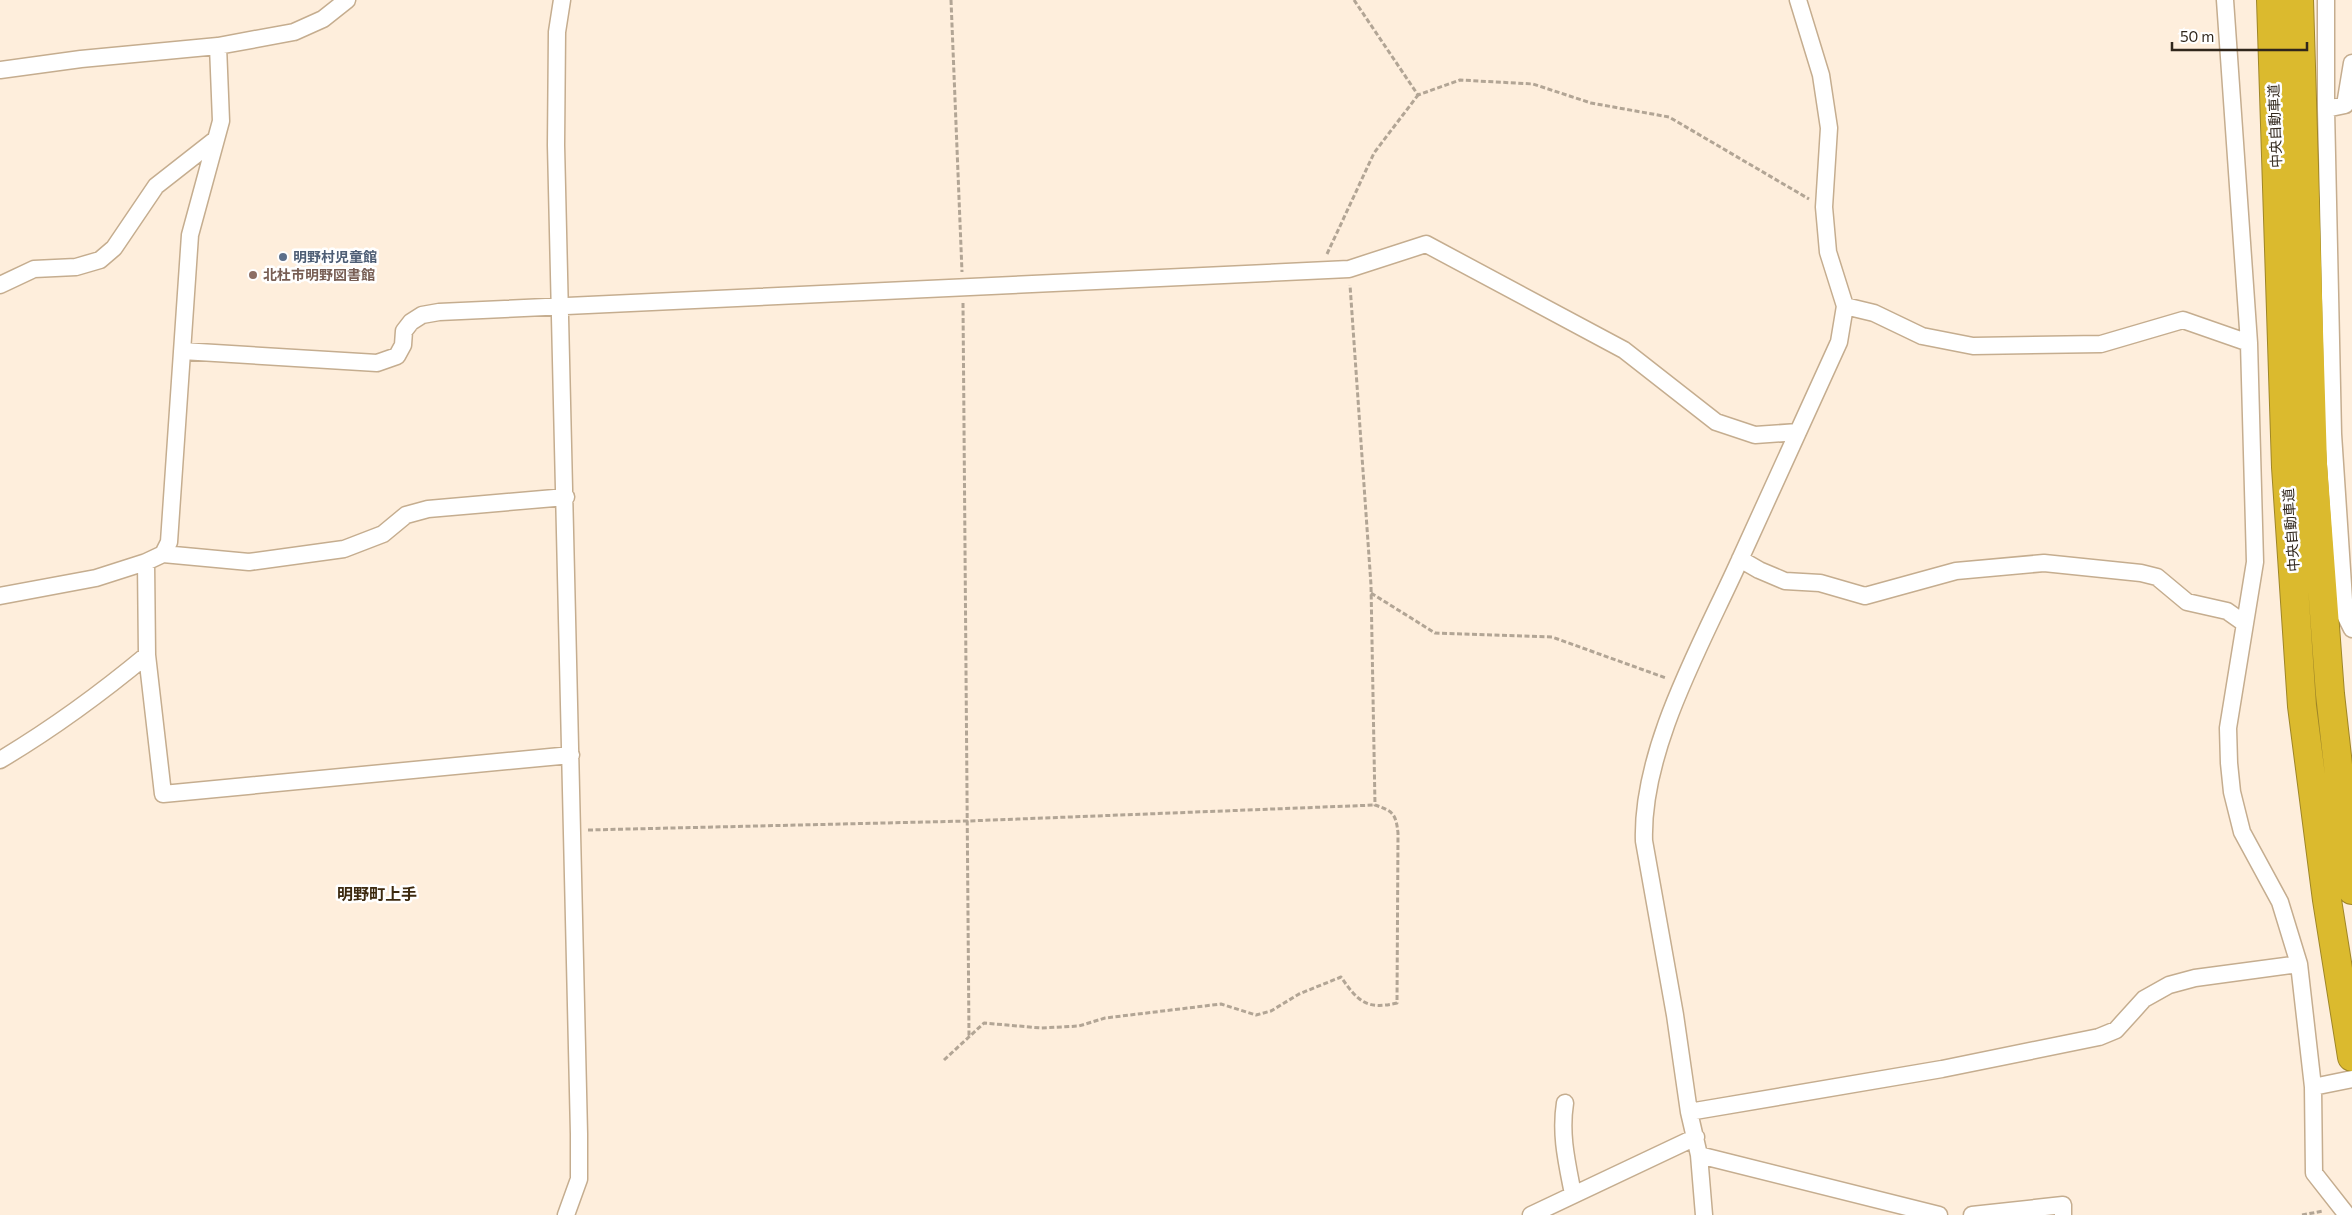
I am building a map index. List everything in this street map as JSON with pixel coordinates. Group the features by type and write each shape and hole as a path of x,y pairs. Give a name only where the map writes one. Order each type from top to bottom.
{"highway":[{"name":"中央自動車道","path":"2271,0 2286,467 2302,706 2327,900 2352,1057"},
{"name":"中央自動車道","path":"2299,0 2313,464 2330,694 2352,890"}],"street":[{"path":"0,70 81,59 218,46 294,32 323,18 347,0"},
{"path":"562,0 557,32 556,88 579,1179 566,1215"},
{"path":"1704,1215 1699,1155 1689,1112 1676,1015 1644,841 1643,815 1648,787 1662,738 1683,684 1839,342 1845,306 1828,252 1824,207 1829,128 1821,75 1798,0"},
{"path":"2225,0 2249,343 2254,562 2238,677 2228,728 2232,792 2242,832 2280,902 2299,964 2321,1086 2314,1173 2347,1215"},
{"path":"2326,0 2326,109 2333,434 2345,615 2352,629"},
{"path":"163,554 169,542 190,235 221,121 218,46"},
{"path":"2326,109 2344,106 2352,63"},
{"path":"0,285 34,269 76,267 100,260 114,248 156,186 216,139"},
{"path":"182,351 377,363 397,356 403,345 404,330 411,322 422,315 439,312 1349,270 1426,244 1624,350 1716,422 1755,435 1798,432"},
{"path":"1845,306 1874,313 1922,336 1973,346 2100,344 2183,320 2249,343"},
{"path":"0,596 96,578 146,562 163,554 249,562 344,549 383,534 406,515 428,509 566,497"},
{"path":"1740,560 1785,581 1820,583 1865,596 1956,571 2044,563 2140,573 2158,577 2187,602 2227,611 2244,623"},
{"path":"146,562 147,655 163,794 571,755"},
{"path":"0,760 38,738 99,695 147,655"},
{"path":"1689,1112 1942,1069 2100,1037 2116,1030 2144,999 2169,985 2195,978 2299,964"},
{"path":"2321,1086 2352,1080"},
{"path":"1565,1103 1562,1124 1564,1149 1573,1194"},
{"path":"1531,1215 1696,1136"},
{"path":"1699,1155 1939,1215"},
{"path":"1972,1215 2062,1205 2063,1215"}],"path":[{"path":"951,0 963,287 969,1037"},
{"path":"1354,0 1418,95"},
{"path":"1319,271 1374,153 1418,95 1460,80 1533,84 1591,103 1670,118 1824,207"},
{"path":"1349,270 1371,593 1375,805"},
{"path":"1371,593 1435,632 1552,637 1683,684"},
{"path":"572,830 968,822 1375,805 1390,810 1396,820 1398,834 1397,1003 1380,1007 1364,1004 1352,994 1341,977 1299,994 1271,1010 1256,1015 1221,1004 1105,1018 1079,1026 1041,1028 984,1023 944,1060"}],"place":[{"name":"明野村児童館","path":"283,257"},
{"name":"北杜市明野図書館","path":"253,275"}],"district":[{"name":"明野町上手","path":"377,894"}]}
